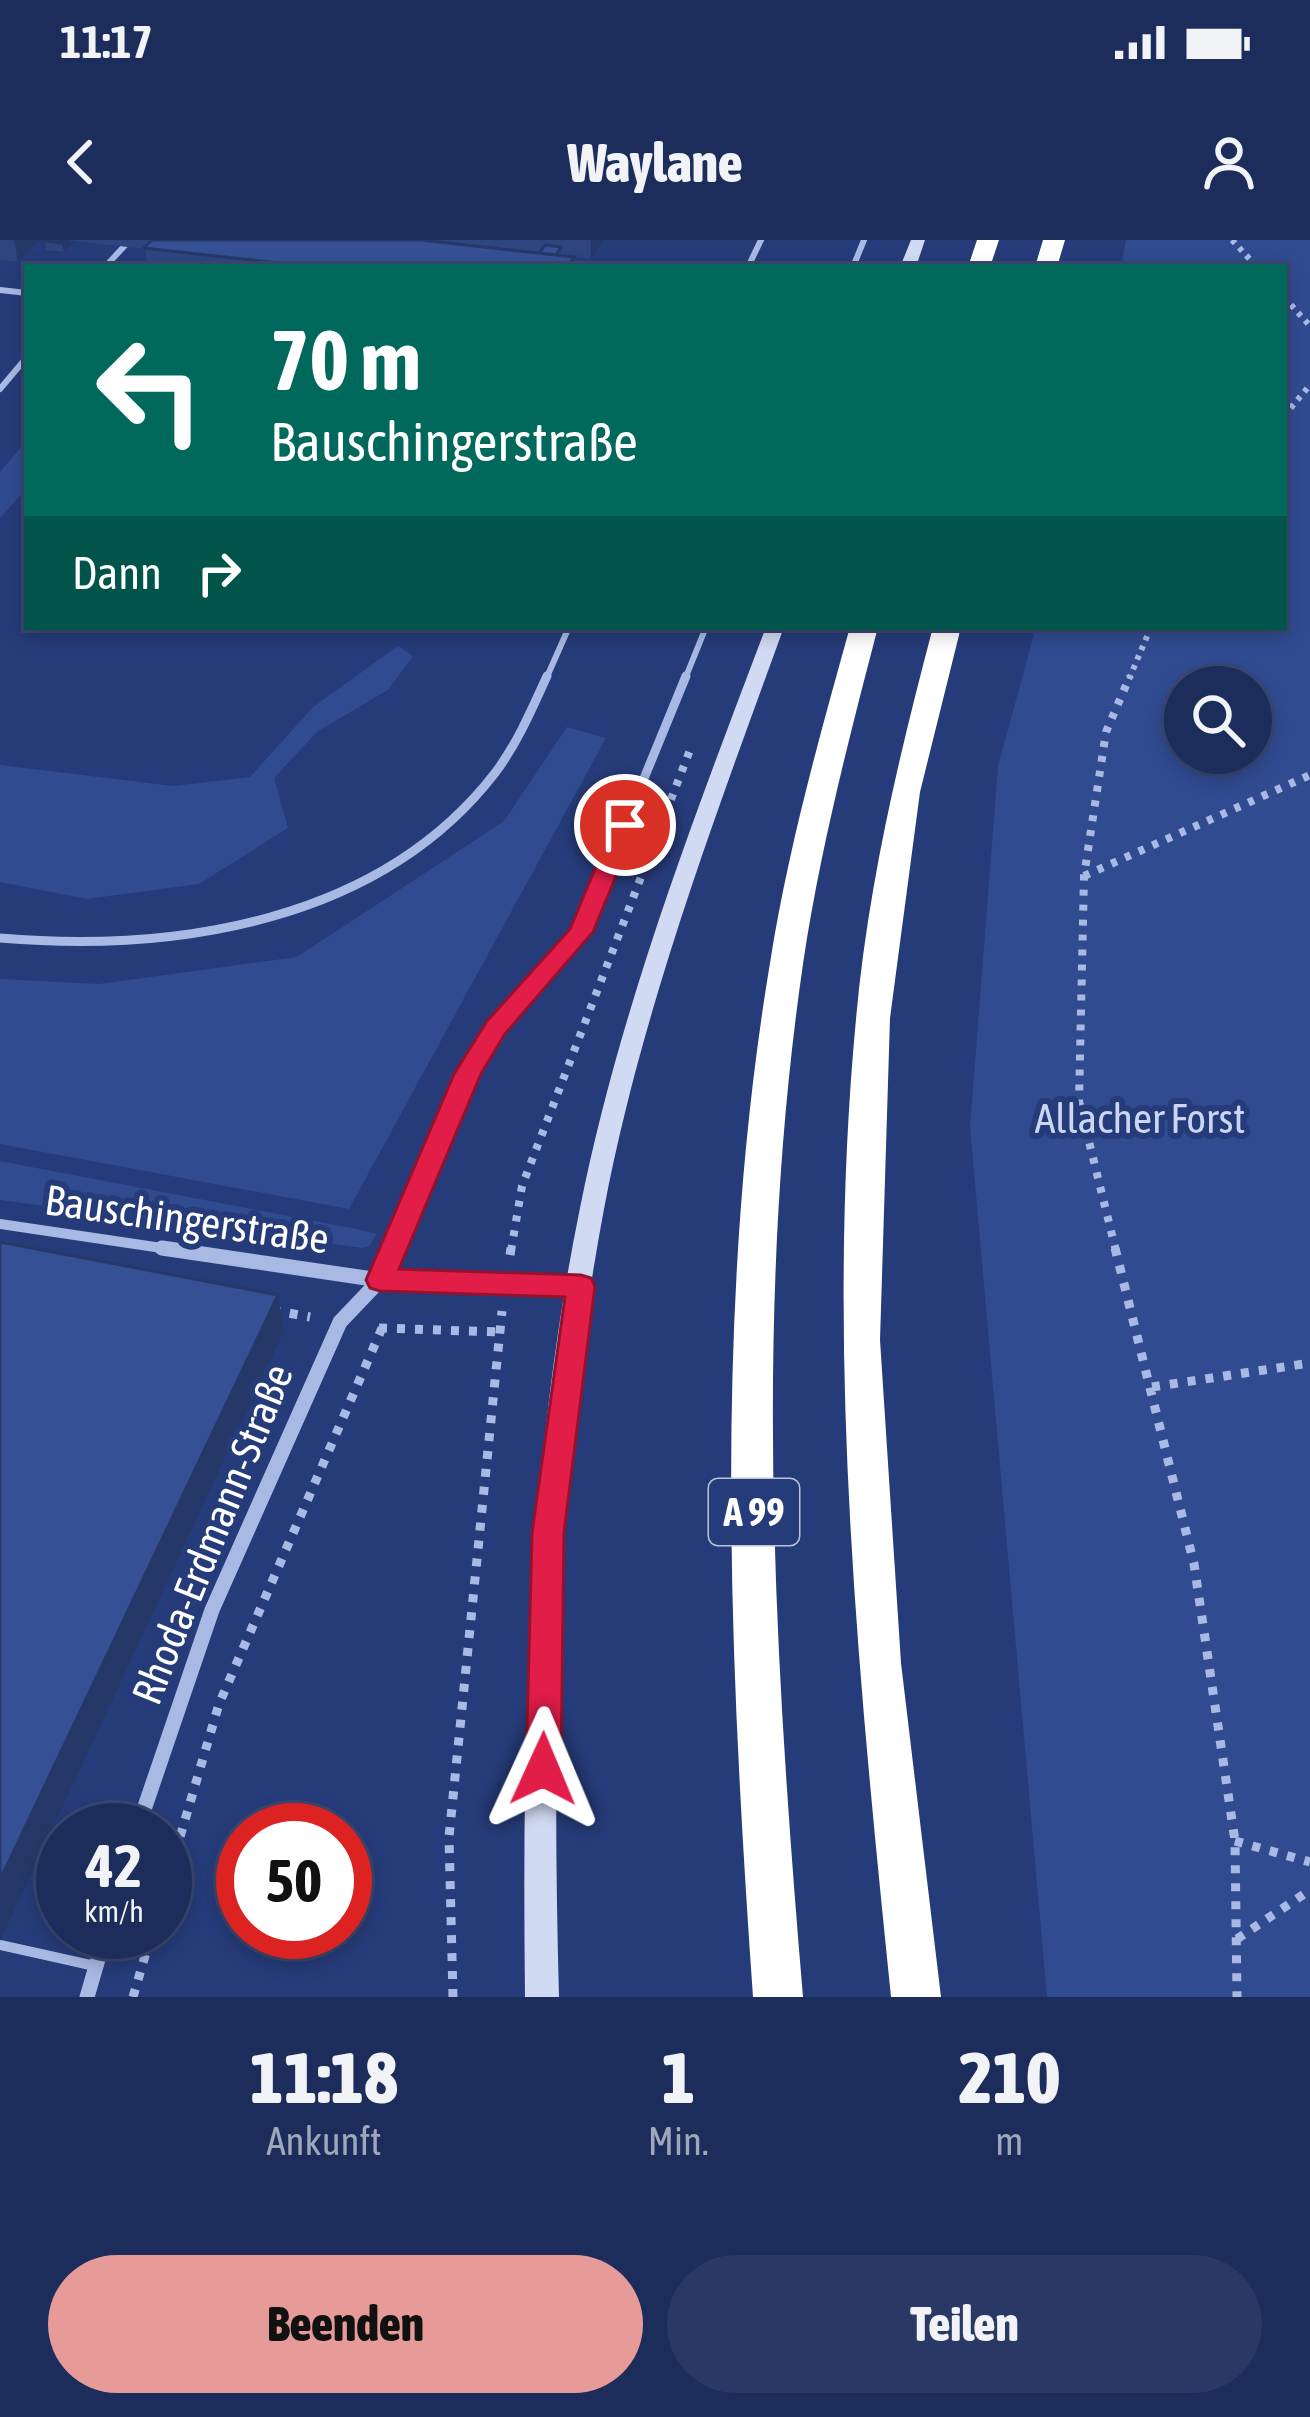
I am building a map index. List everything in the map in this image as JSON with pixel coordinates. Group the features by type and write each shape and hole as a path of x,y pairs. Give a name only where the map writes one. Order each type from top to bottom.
{"highway":[{"name":"A 99","path":"778,1997 757,1752 753,1362 762,1184 798,890 833,733 863,630"},
{"path":"916,1997 879,1663 860,1340 873,1018 905,792 945,630"}],"main road":[{"path":"542,1997 548,1533 592,1209 628,1058 687,863 774,630"}],"street":[{"name":"Bauschingerstraße","path":"0,1224 380,1280 581,1286"},
{"name":"Rhoda-Erdmann-Straße","path":"146,1803 212,1610 340,1322 380,1280"},
{"path":"87,1997 97,1959"}],"lane":[{"path":"108,264 130,240"},
{"path":"0,389 24,361"},
{"path":"0,938 74,942 142,938 249,920 333,897 403,856 460,810 496,772 567,630"},
{"path":"380,1280 467,1074 496,1028 581,932 705,630"},
{"path":"0,1945 95,1966"}],"path":[{"path":"1232,240 1254,264"},
{"path":"1287,300 1310,326"},
{"path":"1287,412 1310,385"},
{"path":"1150,630 1106,732 1084,876 1079,1101 1194,1564 1235,1840 1237,1997"},
{"path":"1084,876 1310,775"},
{"path":"254,1307 382,1328 500,1332"},
{"path":"190,1803 219,1704 382,1328"},
{"path":"1152,1387 1310,1363"},
{"path":"1235,1840 1310,1862"},
{"path":"1237,1939 1310,1890"},
{"path":"133,1997 144,1959"}],"green space":[{"name":"Allacher Forst","path":"1126,240 1310,240 1310,1997 1047,1997 970,1127 998,766 1035,630 1287,630 1287,264 1122,264"},
{"path":"24,444 24,491 0,518 0,472"},
{"path":"398,646 413,656 388,690 318,731 274,778 288,828 199,884 87,899 0,882 0,765 173,786 250,777 313,707"},
{"path":"567,727 606,738 349,1209 0,1144 0,979 99,984 297,957 504,821"},
{"path":"0,1161 377,1234 362,1248 0,1200"}],"building":[{"path":"152,240 421,240 574,257 570,264 287,264 144,248"},
{"path":"545,245 561,247 556,255 539,253"},
{"path":"0,1242 278,1295 36,1803 0,1880"}],"route":[{"path":"543,1769 548,1533 581,1286 380,1280 467,1074 496,1028 581,932 625,825"}]}
